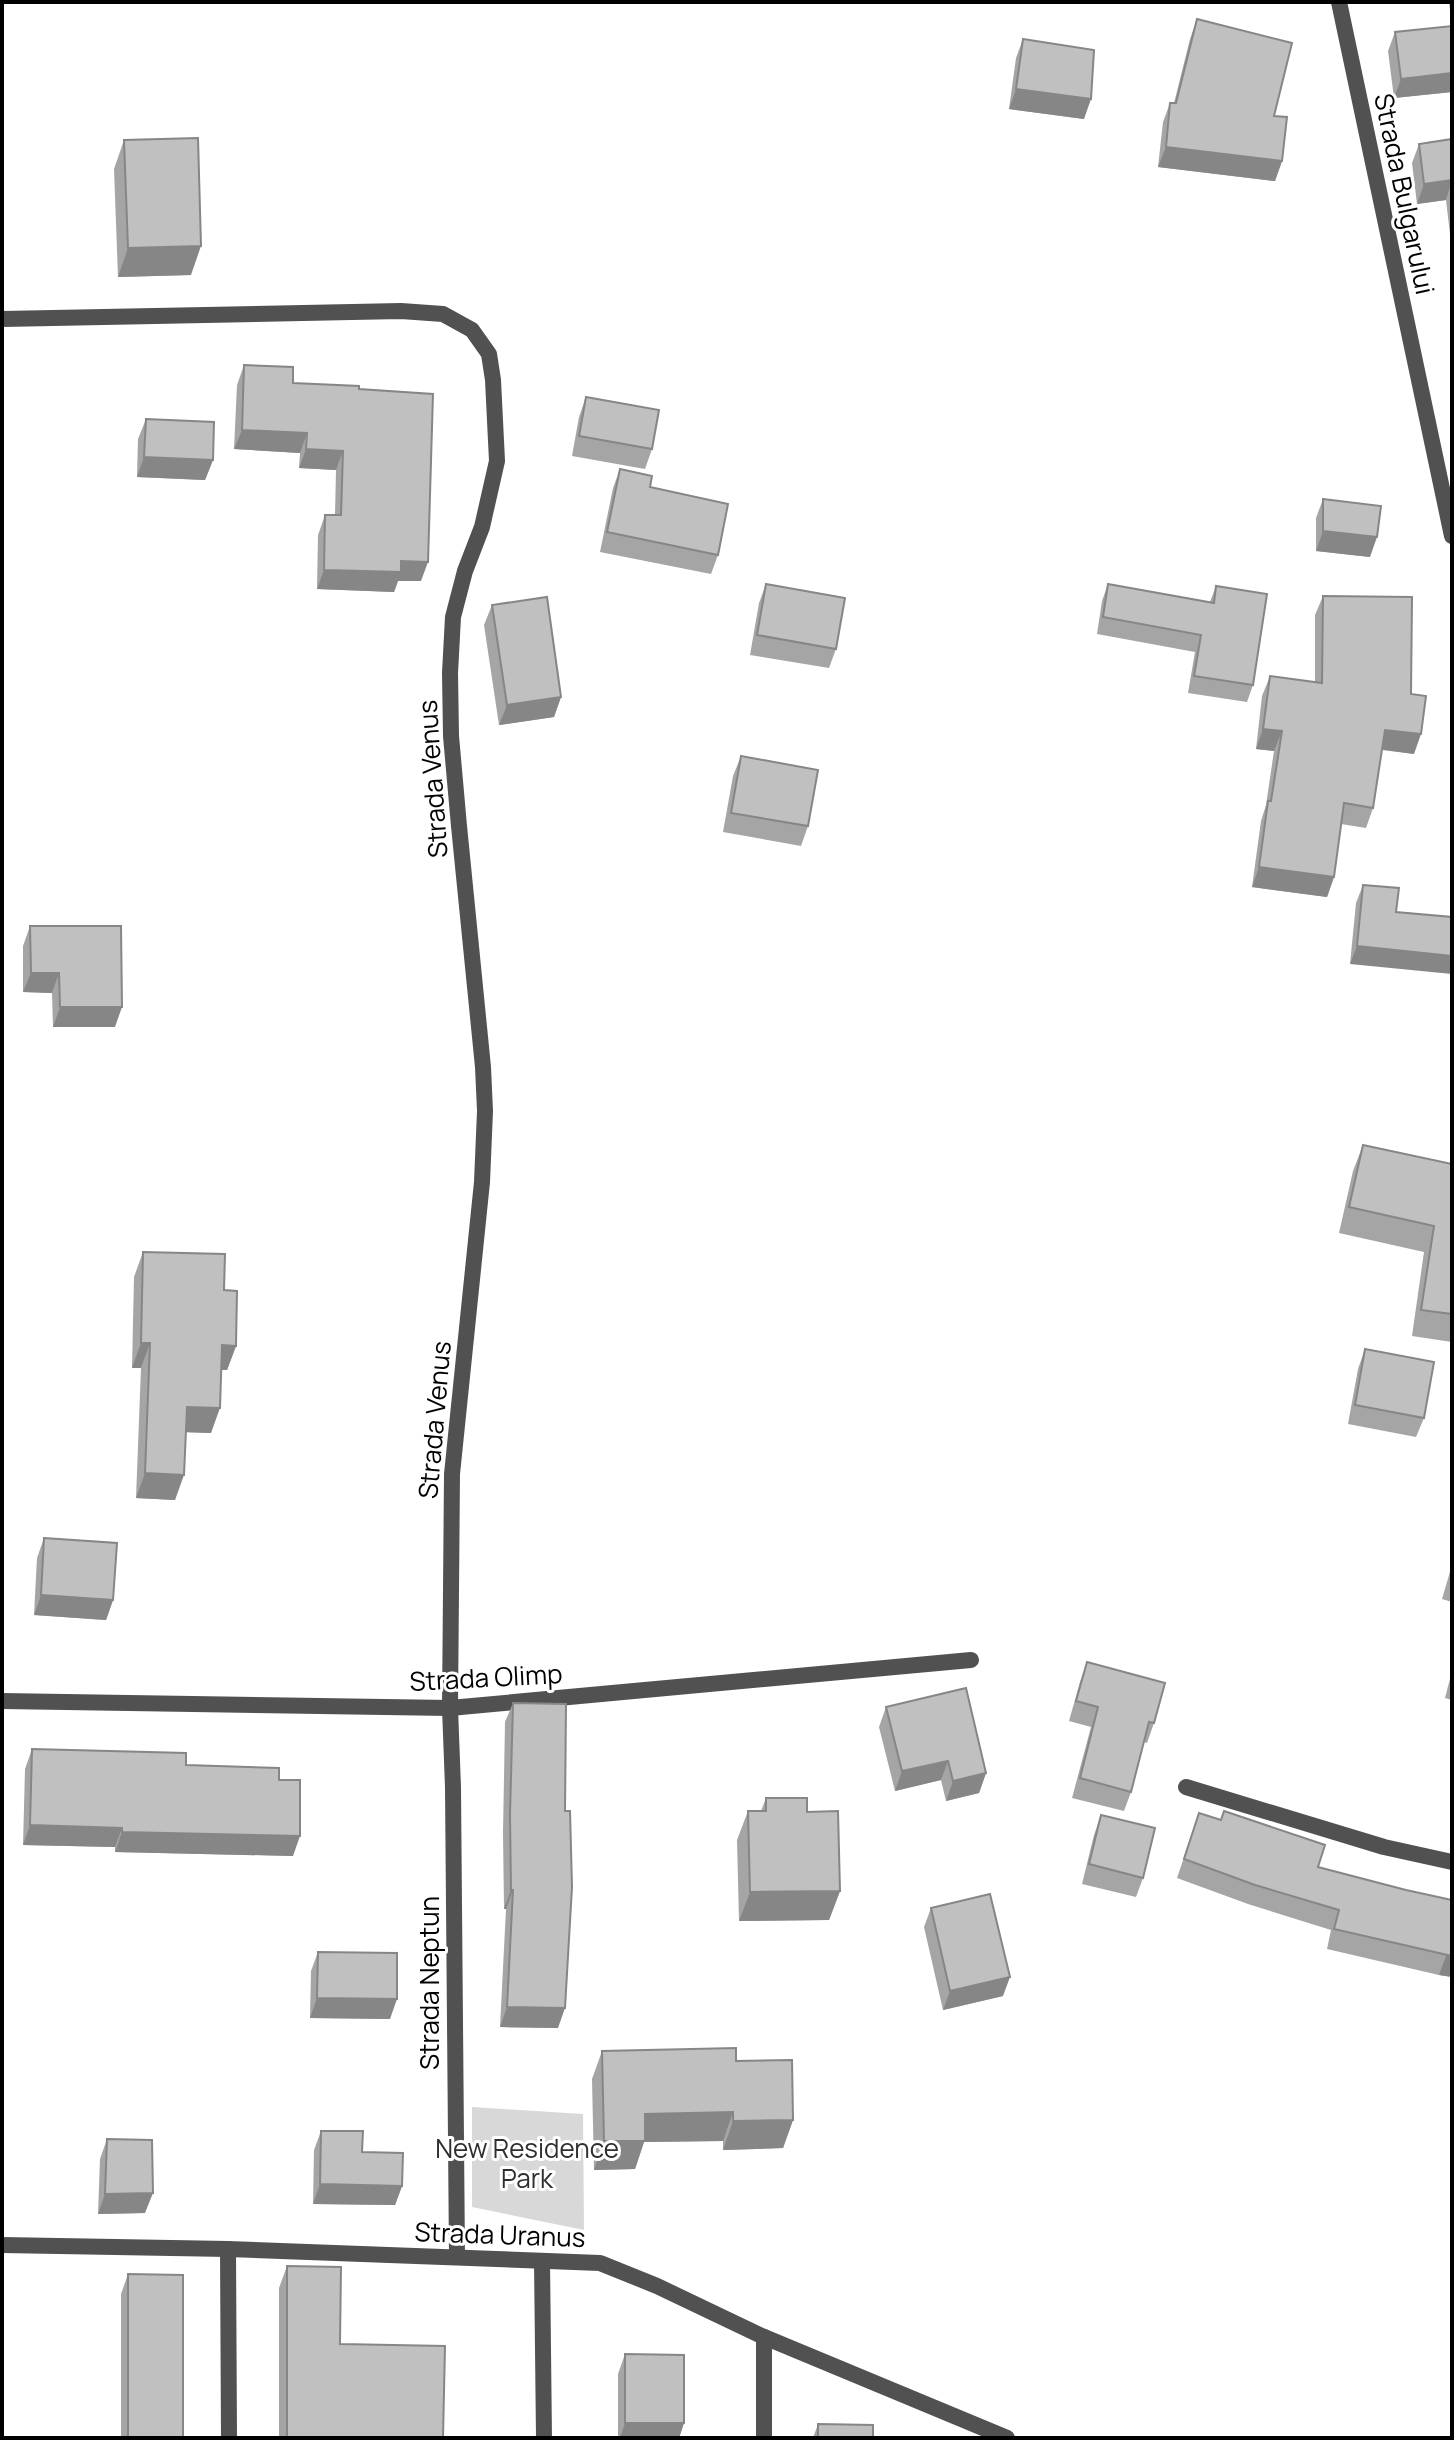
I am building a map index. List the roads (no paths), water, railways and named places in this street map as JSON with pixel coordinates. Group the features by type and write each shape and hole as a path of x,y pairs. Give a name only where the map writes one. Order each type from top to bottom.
{"street":[{"name":"Strada Bulgarului","path":"1339,2 1452,536"},
{"name":"Strada Venus","path":"2,319 401,311 443,314 472,330 489,354 497,461 482,527 465,571 453,617 450,673 454,766 485,1111 482,1182 452,1474 450,1708"},
{"name":"Strada Olimp","path":"2,1701 450,1708 971,1660"},
{"name":"Strada Neptun","path":"450,1708 457,2257"},
{"path":"1186,1787 1384,1847 1452,1862"},
{"name":"Strada Uranus","path":"2,2245 228,2249 600,2263 657,2286 764,2337 1007,2438"},
{"path":"228,2249 229,2438"},
{"path":"542,2261 544,2438"},
{"path":"764,2337 764,2438"}],"park label":[{"name":"New Residence Park","path":"527,2164"}]}
